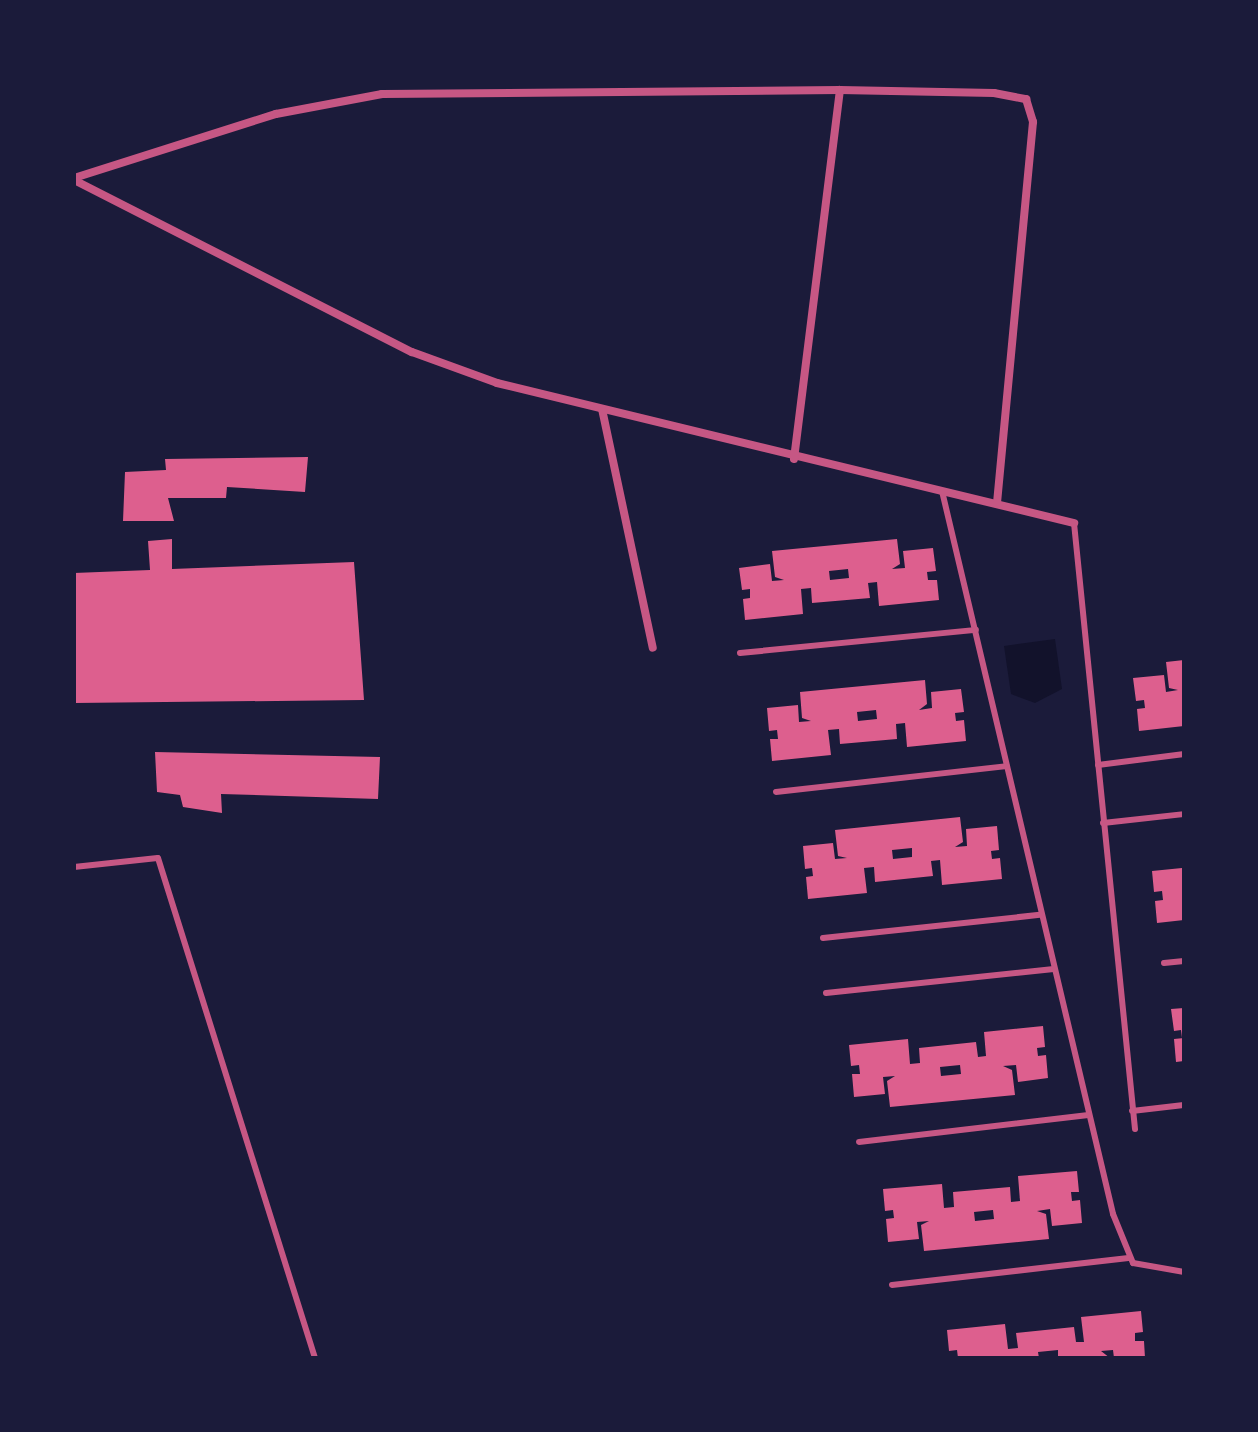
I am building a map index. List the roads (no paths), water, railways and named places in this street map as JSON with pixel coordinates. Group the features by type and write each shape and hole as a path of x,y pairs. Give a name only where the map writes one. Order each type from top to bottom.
{"street":[{"path":"794,459 840,90"},
{"path":"74,179 276,114 382,94 840,90 994,93 1026,99 1033,122 997,502"},
{"path":"74,179 412,352 497,383 794,459 997,502 1074,523"},
{"path":"602,409 653,648"}],"lane":[{"path":"942,491 1088,1115 1128,1258"},
{"path":"1074,523 1135,1129"},
{"path":"740,653 976,630"},
{"path":"1098,765 1184,754"},
{"path":"776,792 1007,766"},
{"path":"1103,823 1184,814"},
{"path":"74,867 158,858 315,1358"},
{"path":"823,938 1040,915"},
{"path":"1164,963 1184,961"},
{"path":"826,993 1054,969"},
{"path":"1132,1111 1184,1105"},
{"path":"859,1142 1088,1115"},
{"path":"892,1285 1128,1258 1144,1267 1184,1272"}]}
